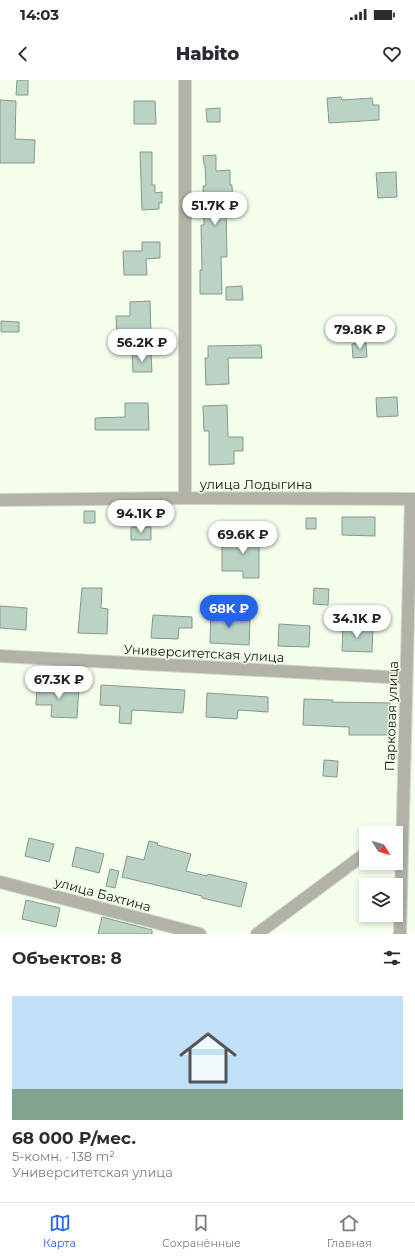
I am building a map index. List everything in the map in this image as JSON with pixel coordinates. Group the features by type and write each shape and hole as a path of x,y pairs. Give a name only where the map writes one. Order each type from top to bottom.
{"street":[{"path":"185,80 185,498"},
{"name":"улица Лодыгина","path":"0,500 185,498 413,499"},
{"name":"Парковая улица","path":"397,826 406,678 413,499"},
{"name":"Университетская улица","path":"0,656 406,678"},
{"path":"257,934 359,858"},
{"name":"Парковая улица","path":"398,870 400,934"},
{"name":"улица Бахтина","path":"0,882 200,934"}],"building":[{"path":"17,80 28,80 28,95 16,95"},
{"path":"341,97 342,100 372,98 373,105 379,105 379,120 329,123 327,98"},
{"path":"0,100 16,101 15,139 35,140 34,163 0,163"},
{"path":"134,101 155,101 156,124 134,124"},
{"path":"220,108 220,122 207,122 206,109"},
{"path":"140,152 152,152 152,185 155,185 155,193 162,192 162,203 159,203 159,209 142,210"},
{"path":"216,155 216,171 230,170 233,211 226,211 227,257 221,257 222,294 200,294 200,270 202,270 201,225 204,225 203,186 206,186 203,156"},
{"path":"396,172 397,197 378,198 376,173"},
{"path":"142,242 160,242 160,258 146,259 147,275 124,275 123,251 142,251"},
{"path":"242,286 243,300 226,300 226,287"},
{"path":"150,301 151,335 117,335 116,316 130,316 130,302"},
{"path":"1,321 19,322 19,332 1,332"},
{"path":"366,343 367,357 353,358 352,344"},
{"path":"261,345 262,358 228,358 229,384 206,385 205,358 208,358 208,346"},
{"path":"132,354 151,354 152,372 133,372"},
{"path":"397,397 398,416 377,417 376,398"},
{"path":"125,403 148,403 149,430 95,430 95,418 125,417"},
{"path":"227,405 228,437 243,437 243,451 234,451 234,464 209,465 209,431 204,431 203,406"},
{"path":"84,511 95,511 95,523 84,523"},
{"path":"342,517 375,517 375,536 342,535"},
{"path":"306,518 316,518 316,529 306,529"},
{"path":"248,524 259,524 259,578 243,578 243,571 222,571 222,543 248,543"},
{"path":"131,527 151,527 151,540 131,540"},
{"path":"82,588 102,588 101,608 108,609 107,634 78,633"},
{"path":"314,588 329,589 328,605 313,604"},
{"path":"0,606 27,608 26,630 0,628"},
{"path":"211,611 234,612 234,619 250,620 249,645 210,643"},
{"path":"153,615 192,617 192,628 179,628 178,639 151,638"},
{"path":"279,624 310,626 309,647 278,646"},
{"path":"343,626 373,628 372,652 342,651"},
{"path":"37,684 79,686 77,718 51,717 52,705 36,705"},
{"path":"101,685 185,690 183,713 132,710 131,724 119,723 120,706 100,705"},
{"path":"207,693 268,697 268,712 238,710 237,719 206,717"},
{"path":"304,699 333,700 332,702 390,703 389,735 349,735 349,727 303,725"},
{"path":"324,760 338,761 337,777 323,776"},
{"path":"29,838 54,844 49,862 25,856"},
{"path":"149,841 158,843 157,845 191,854 186,871 207,876 208,874 247,883 241,907 122,877 127,856 144,860"},
{"path":"76,847 104,854 99,873 72,866"},
{"path":"110,869 119,871 115,888 106,886"},
{"path":"26,900 60,908 56,927 22,919"},
{"path":"102,917 152,930 152,934 98,934"}]}
